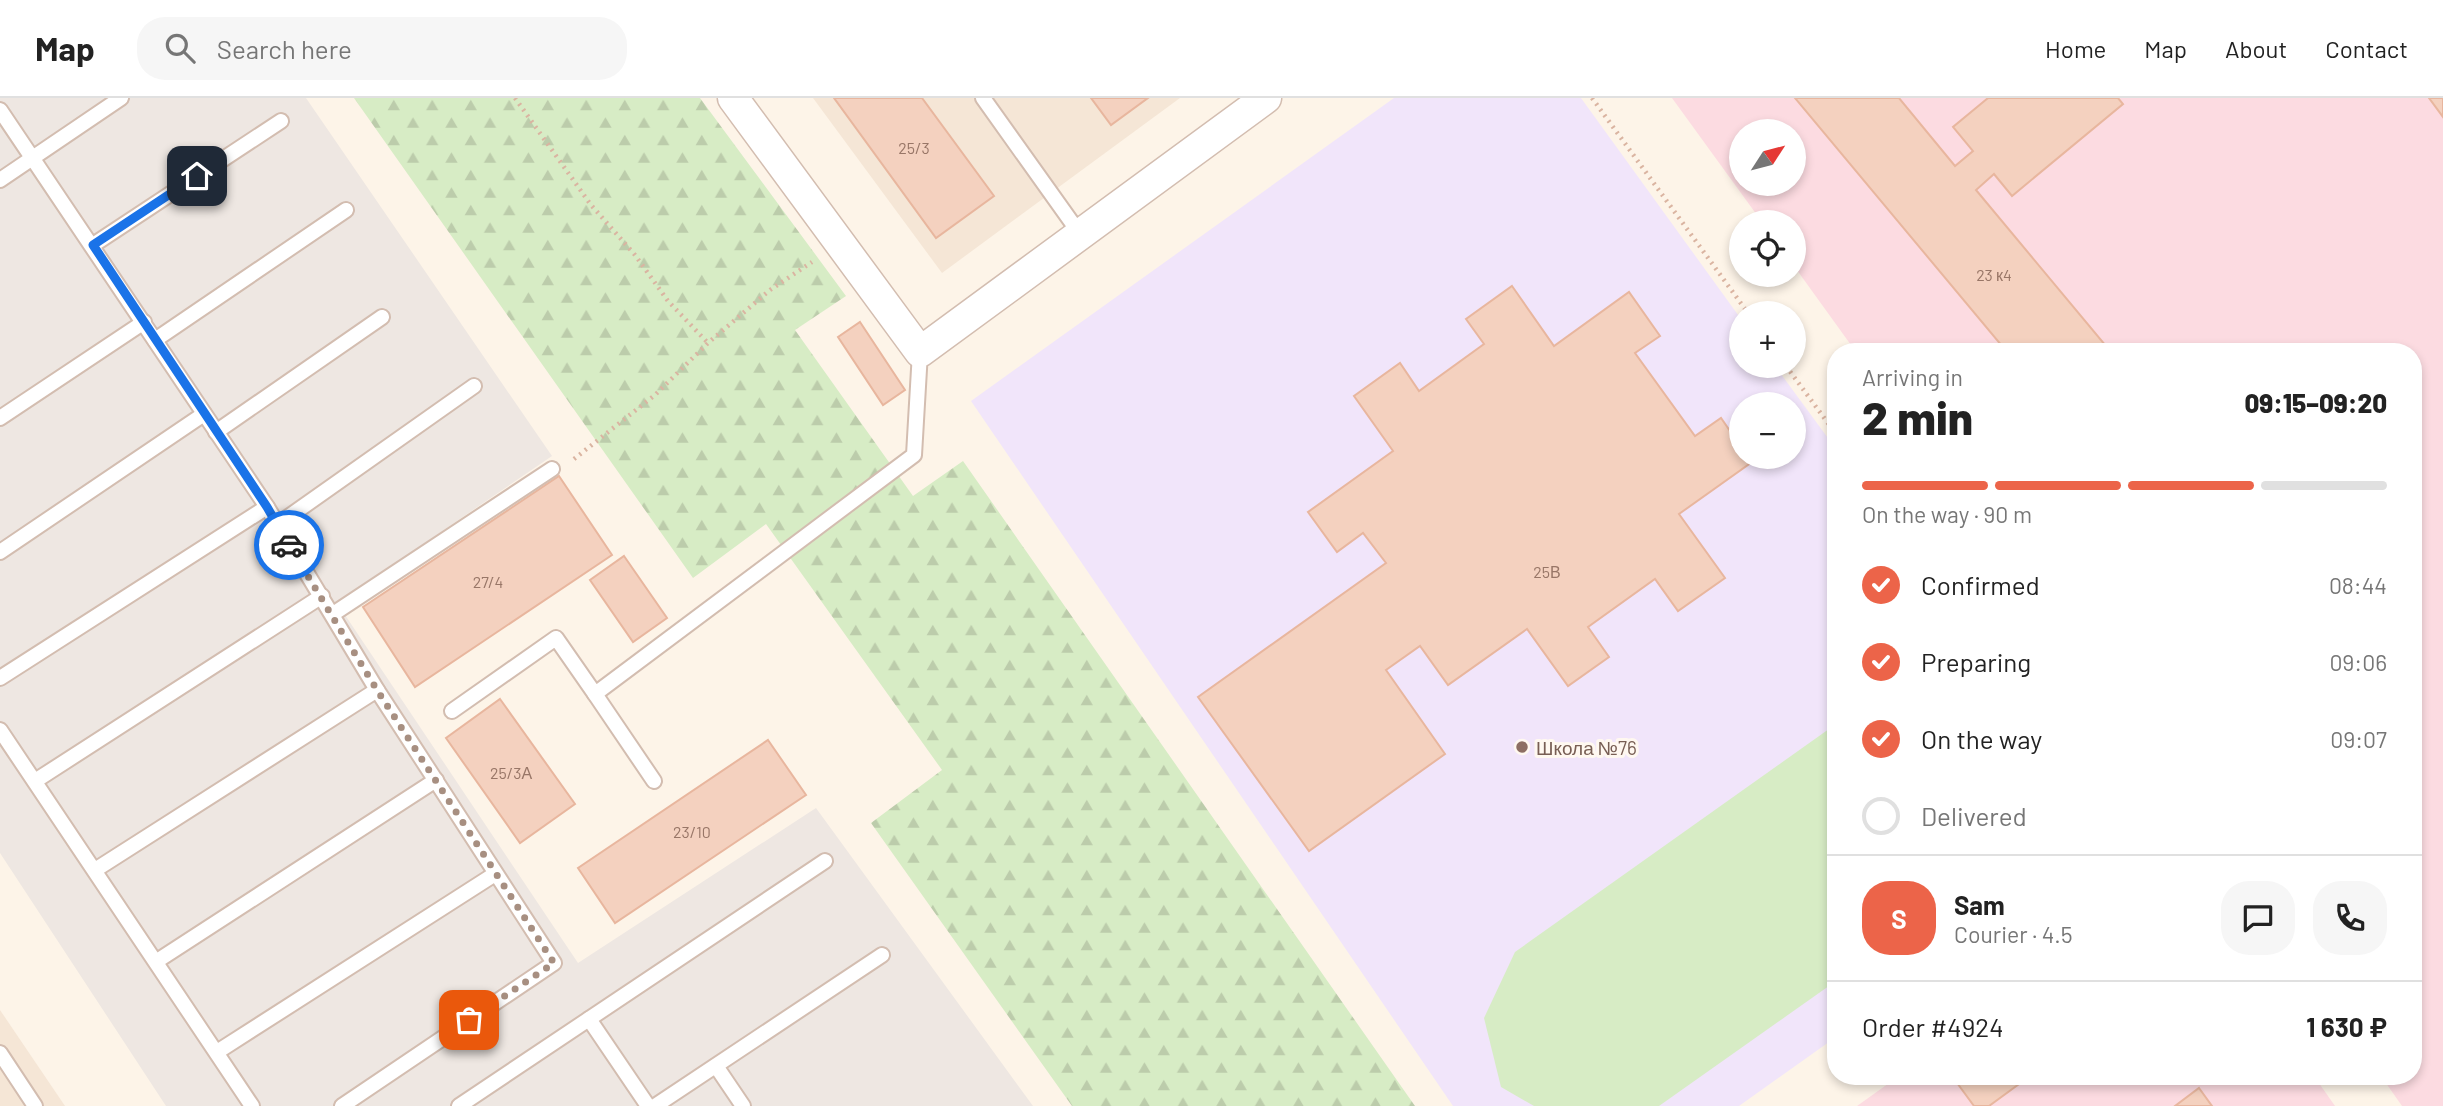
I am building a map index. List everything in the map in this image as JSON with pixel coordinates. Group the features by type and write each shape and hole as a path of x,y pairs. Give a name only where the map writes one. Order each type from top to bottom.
{"street":[{"path":"733,98 920,352 1266,98"}],"lane":[{"path":"0,180 121,98"},
{"path":"983,98 1080,234"},
{"path":"0,110 267,507 377,690 554,963 342,1106"},
{"path":"93,245 281,121"},
{"path":"155,340 346,210"},
{"path":"216,432 382,317"},
{"path":"0,418 144,322"},
{"path":"595,694 914,455 920,352"},
{"path":"277,524 474,386"},
{"path":"0,552 204,414"},
{"path":"333,614 552,468"},
{"path":"0,678 267,507"},
{"path":"35,781 322,596"},
{"path":"452,711 556,638 654,781"},
{"path":"95,870 377,690"},
{"path":"0,730 252,1106"},
{"path":"156,961 436,780"},
{"path":"459,1106 825,861"},
{"path":"217,1052 495,874"},
{"path":"655,1106 882,955"},
{"path":"589,1019 648,1106"},
{"path":"0,1053 35,1106"},
{"path":"716,1066 743,1106"}],"path":[{"path":"515,98 592,205 668,301 708,343"},
{"path":"1592,98 1739,301"},
{"path":"578,458 655,396 708,343 770,290 840,245"},
{"path":"1795,378 1827,422"}],"shaded area":[{"path":"0,98 306,98 552,456 337,603 578,963 816,808 1033,1106 166,1106 0,853"},
{"path":"813,98 1180,98 942,273"},
{"name":"Школа №76","path":"1394,98 1581,98 1729,302 1729,378 1784,378 1794,392 1729,392 1729,469 1806,469 1806,408 1827,437 1827,1043 1739,1106 1453,1106 971,401"},
{"path":"1672,98 2443,98 2443,1106 2402,1106 2387,1085 2422,1085 2422,343 1850,343 1806,283 1806,210 1753,210 1743,196 1806,196 1806,119 1729,119 1729,177"},
{"path":"0,1010 65,1106 0,1106"},
{"path":"1886,1085 2320,1085 2335,1106 1857,1106"}],"green space":[{"path":"354,98 700,98 846,296 795,330 913,496 963,461 1415,1106 1072,1106 871,823 942,770 766,524 693,578"},
{"path":"1827,730 1827,987 1659,1106 1534,1106 1501,1087 1484,1018 1515,952"}],"building":[{"path":"834,98 922,98 994,196 936,238"},
{"path":"1091,98 1148,98 1111,125"},
{"path":"1795,98 1899,98 1955,166 1973,151 1953,127 1988,98 2118,98 2123,104 2012,196 1994,174 1976,190 2104,343 1999,343"},
{"path":"2429,98 2443,98 2443,117"},
{"path":"1512,286 1554,346 1629,292 1660,336 1635,353 1695,436 1721,418 1729,430 1729,469 1742,469 1679,514 1725,578 1678,611 1655,579 1588,627 1609,657 1568,686 1527,629 1448,685 1420,646 1386,670 1445,754 1309,851 1198,697 1386,563 1363,533 1337,552 1308,512 1393,451 1354,396 1400,363 1419,391 1484,344 1466,319"},
{"path":"860,322 905,390 883,405 838,337"},
{"path":"559,476 612,555 415,687 363,607"},
{"path":"624,556 667,618 633,642 590,580"},
{"path":"500,699 575,804 520,843 446,738"},
{"path":"768,740 806,795 615,923 578,868"},
{"path":"1959,1085 2018,1085 1989,1106 1974,1106"},
{"path":"2199,1088 2212,1106 2175,1106"}],"way so far":[{"path":"289,545 377,690 554,963 469,1020"}],"place":[{"name":"Школа №76","path":"1522,747"}],"route":[{"path":"197,176 93,245 267,507 289,545"}]}
